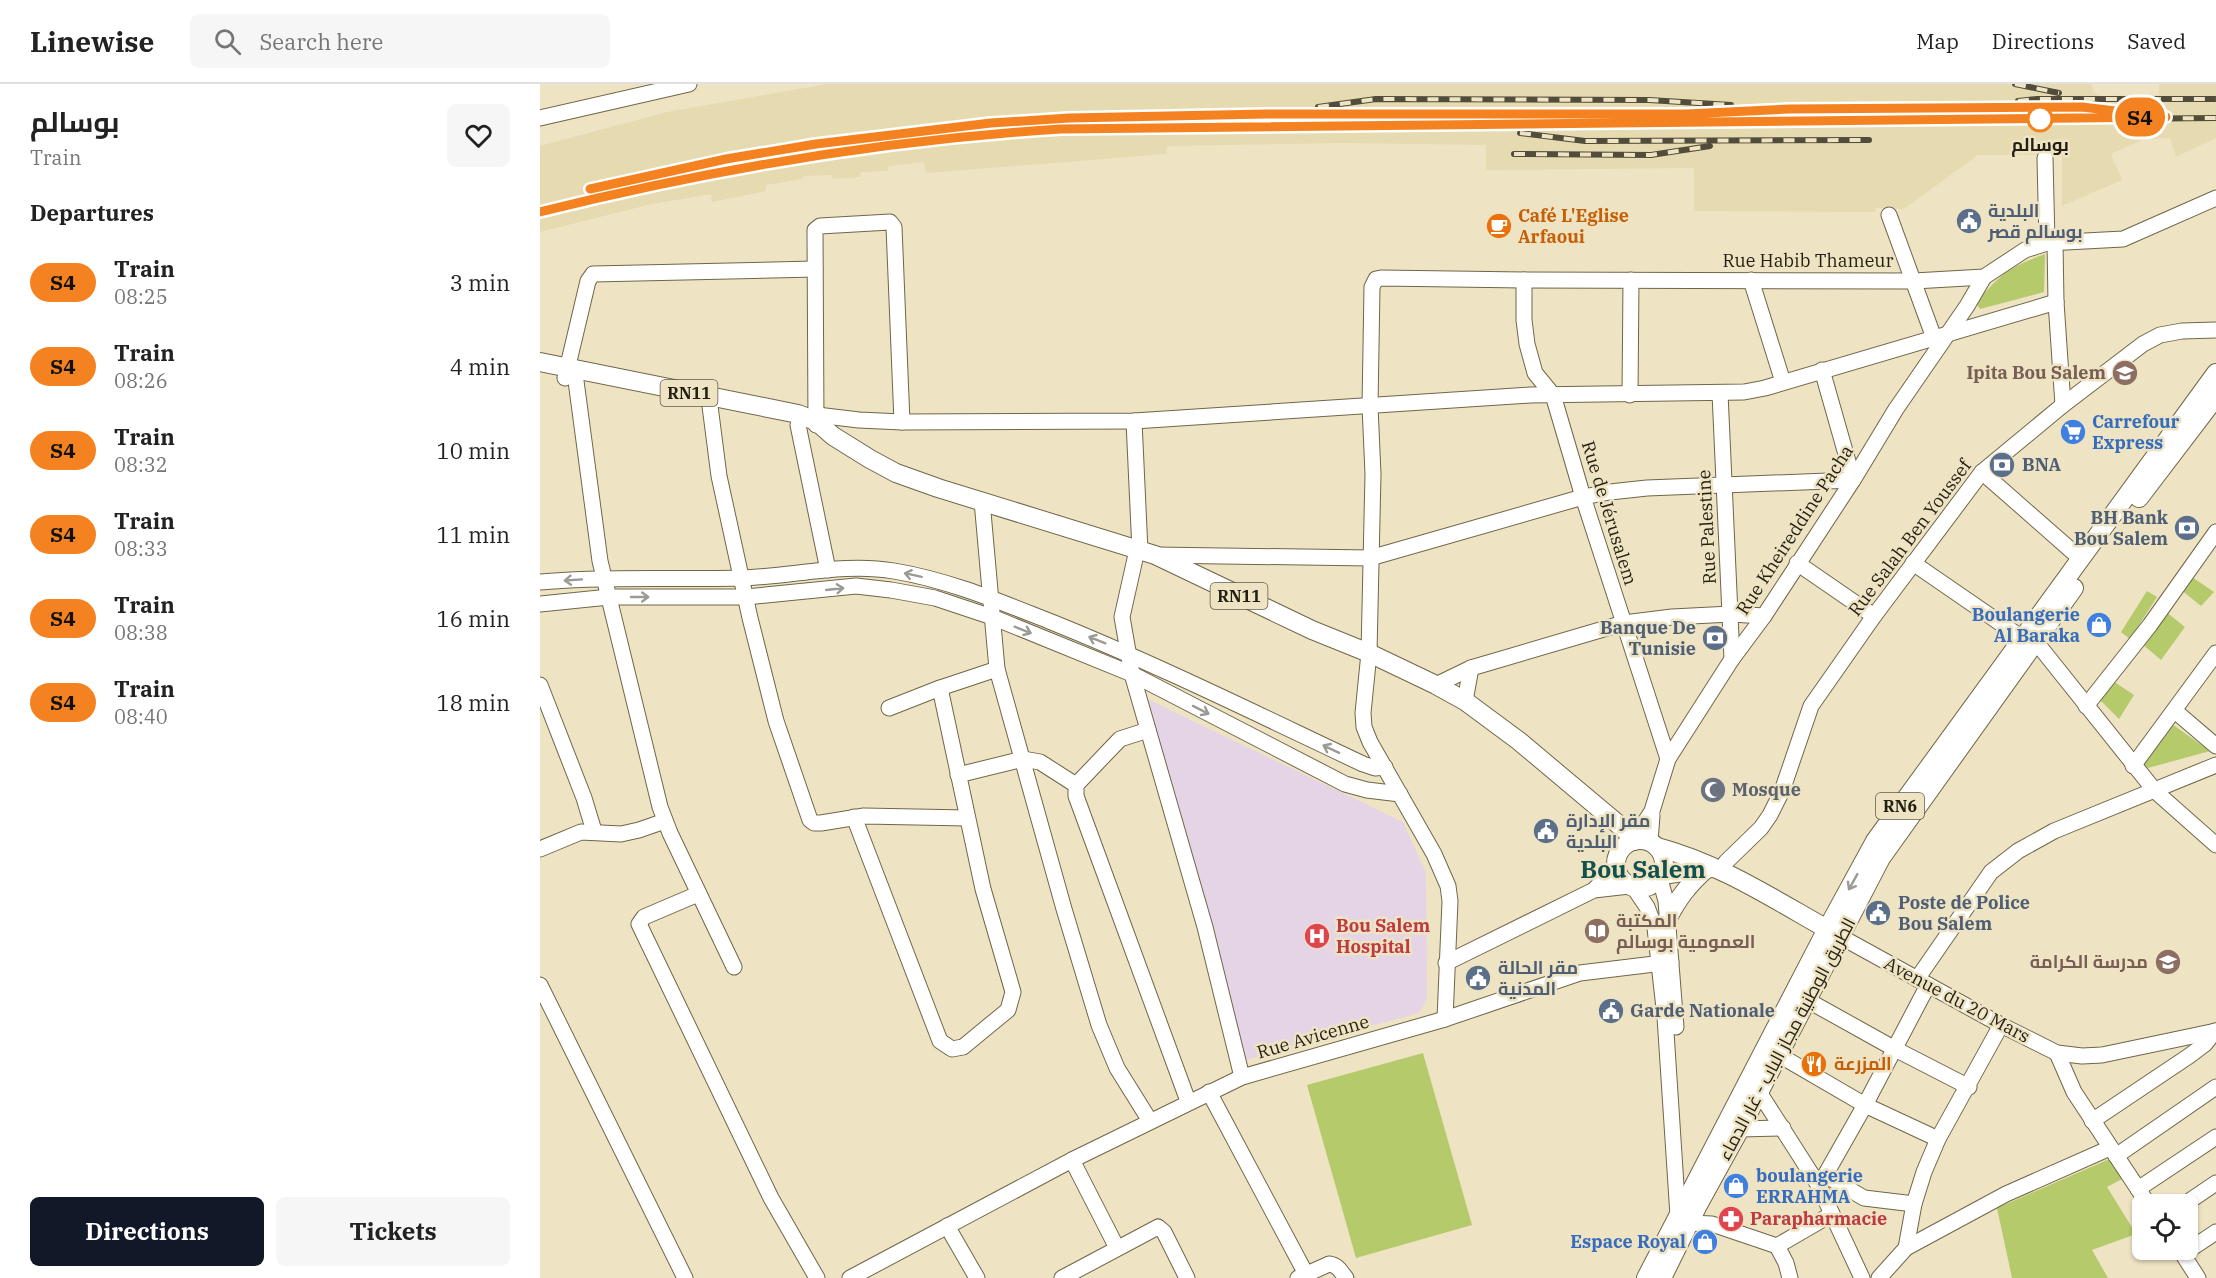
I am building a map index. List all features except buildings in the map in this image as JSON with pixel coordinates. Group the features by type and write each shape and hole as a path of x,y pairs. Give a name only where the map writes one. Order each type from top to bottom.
{"main road":[{"name":"RN11","path":"540,362 570,376 710,406 812,423"},
{"name":"RN11","path":"540,373 789,412 896,472 1144,552 1436,685 1465,701 1519,741 1612,820 1636,848 1661,852 1665,863 1661,877"},
{"name":"الطريق الوطنية مجاز الباب - غار الدماء","path":"1662,1278 1688,1211 1833,933 1875,842 2123,519 2216,373"},
{"name":"الطريق الوطنية مجاز الباب - غار الدماء","path":"2028,641 2081,559 2178,436 2216,397"},
{"name":"RN11","path":"1632,887 1622,881 1636,848"},
{"name":"Avenue du 20 Mars","path":"1636,848 1690,857 1833,933"},
{"path":"1632,887 1644,888 1653,885 1661,877 1714,869"},
{"path":"1667,920 1677,899 1687,886 1714,869"},
{"name":"الطريق الوطنية مجاز الباب - غار الدماء","path":"1646,1278 1740,1129 1807,1000 1833,933"}],"street":[{"path":"540,118 689,84"},
{"path":"2045,158 2063,405"},
{"path":"1984,277 2025,250 2051,243 2123,239 2216,198"},
{"path":"1889,215 1914,281 1941,336"},
{"path":"828,570 812,423 816,227 890,222 893,225 902,422"},
{"path":"734,966 665,821 598,549 570,376 588,281 593,274 815,269"},
{"name":"Rue Habib Thameur","path":"1370,406 1372,287 1376,279 1914,281 1984,277"},
{"name":"Rue Kheireddine Pacha","path":"1636,848 1652,811 1668,759 1732,658 1764,616 1853,479 1941,336 1984,277"},
{"name":"Rue de Jérusalem","path":"1524,280 1524,320 1527,344 1535,373 1552,395 1668,759"},
{"path":"1630,395 1631,280"},
{"path":"1751,280 1783,382"},
{"path":"812,423 859,420 902,422 1134,421 1552,395 1744,392 2056,302"},
{"name":"Rue Salah Ben Youssef","path":"1714,869 1726,862 1751,838 1770,815 1782,791 1811,706 1874,616 1982,472 2063,405 2143,344 2160,335 2182,331 2216,330"},
{"path":"1144,552 1370,558 1583,497 1610,492 1647,488 1853,479 1822,370"},
{"name":"Rue Palestine","path":"1720,393 1732,658"},
{"path":"710,406 719,476 746,597 776,721 810,820 820,823 854,817 967,818"},
{"path":"1370,406 1373,474 1369,654 1363,712 1364,727 1370,742 1434,854 1448,886 1450,901 1445,1019"},
{"path":"1134,421 1144,552 1122,617 1132,674 1205,927 1242,1077"},
{"path":"1982,472 2081,559"},
{"path":"982,501 997,669 1064,909 1100,1024 1117,1068 1150,1121"},
{"path":"2086,706 2150,625 2216,532"},
{"path":"1797,563 1874,616"},
{"path":"1913,563 2028,641 2086,706 2155,791 2216,845"},
{"path":"1385,767 1375,768 1364,764 1128,652 991,598 938,580 892,570 854,568 742,578 604,577 540,582 543,604 609,597 746,597 856,586 935,598 992,617 1132,674 1345,784 1367,790 1400,794"},
{"path":"1436,685 1471,668 1624,623 1672,617 1731,614 1764,616"},
{"path":"2133,766 2216,653"},
{"path":"1465,701 1471,668"},
{"path":"889,708 997,669"},
{"path":"540,685 584,798 594,831"},
{"path":"854,817 940,1041 952,1049 963,1047 1008,1010 1013,992 983,889 940,688"},
{"path":"2175,711 2216,746"},
{"path":"1148,730 1120,739 1076,785 1076,796 1188,1101"},
{"path":"958,775 1023,759 1040,762 1076,785"},
{"path":"1822,1180 1895,1049 1922,982 1991,872 2018,851 2054,831 2216,765"},
{"path":"540,849 580,832 621,834 665,821"},
{"path":"1446,963 1594,890 1636,848"},
{"path":"1661,877 1667,920 1665,963 1688,1211 1712,1224 1777,1246 1786,1263 1790,1278"},
{"path":"1594,890 1632,887 1652,918 1665,963"},
{"path":"698,894 644,917 639,924 771,1198 816,1278"},
{"name":"Avenue du 20 Mars","path":"1833,933 2057,1053 2082,1056 2102,1055 2215,1031"},
{"name":"Rue Avicenne","path":"850,1278 1072,1160 1188,1101 1242,1077 1445,1019 1580,973 1665,963"},
{"path":"540,985 685,1278"},
{"path":"1807,1000 1895,1049 1969,1086"},
{"path":"1888,1276 1906,1248 1914,1204 1938,1139 2001,1025"},
{"path":"2092,1121 2189,1056 2205,1044 2215,1031"},
{"path":"2057,1053 2074,1092 2141,1194"},
{"path":"1779,1055 1865,1105 1938,1139"},
{"path":"1906,1248 2006,1194 2113,1152 2216,1087"},
{"path":"1209,1092 1302,1276 1323,1266 1334,1265 1346,1278"},
{"path":"1759,1092 1822,1180 1832,1214 1862,1278"},
{"path":"1740,1129 1783,1128"},
{"path":"2138,1189 2216,1137"},
{"path":"1072,1160 1117,1248"},
{"path":"1822,1180 1864,1198 1914,1204"},
{"path":"2198,1195 2216,1183"},
{"path":"1777,1246 1832,1214"},
{"path":"947,1226 977,1278"},
{"path":"1062,1278 1158,1227 1164,1232 1187,1278"},
{"path":"2198,1242 2216,1232"},
{"path":"2186,1260 2198,1278"}],"shaded area":[{"path":"827,84 2092,84 2093,92 2102,96 2159,95 2159,84 2216,84 2216,138 2176,157 2170,138 2145,139 2111,154 2122,180 2062,206 2062,150 2052,150 2052,155 1978,155 1904,209 1876,208 1875,212 1694,211 1694,168 1486,170 1486,145 1341,143 1167,146 1166,154 926,173 924,162 889,166 887,171 861,172 860,177 832,179 832,175 803,176 803,179 766,185 766,191 712,202 711,194 652,204 540,232 540,146 667,112"},
{"name":"Bou Salem Hospital","path":"1147,699 1403,822 1426,873 1427,999 1419,1013 1238,1062"}],"green space":[{"path":"2045,254 2044,292 1980,309 1976,303 2006,272"},
{"path":"2189,575 2214,592 2201,606 2180,589"},
{"path":"2147,591 2157,597 2130,639 2121,632"},
{"path":"2165,611 2185,627 2161,660 2141,643"},
{"path":"2113,681 2134,695 2119,719 2100,700"},
{"path":"2169,722 2210,751 2148,768 2141,763"},
{"path":"1423,1053 1472,1225 1356,1258 1307,1085"},
{"path":"2114,1157 2126,1177 2107,1187 2132,1228 2132,1235 2092,1250 2108,1278 2012,1278 1997,1208"}],"railway":[{"path":"2015,84 2059,93"},
{"path":"1318,107 1376,99 1649,100 1731,105"},
{"path":"2018,101 2037,99 2216,99"},
{"path":"1782,108 2082,107 2112,111"},
{"path":"590,189 709,164 828,143 887,134 1007,122 1158,115 1609,115 1789,109"},
{"path":"540,212 669,183 799,159 930,141 1061,129 2216,118"},
{"path":"1520,133 1585,141 1869,140"},
{"path":"1514,154 1651,155 1710,146"}],"train":[{"name":"S4","path":"540,212 634,188 818,155 902,143 1061,129 2166,117 2082,107 1789,109 1686,114 1267,114 1069,118 991,123 816,144 726,159 590,189"}],"place":[{"name":"بوسالم","path":"2040,119"},
{"name":"البلدية بوسالم قصر","path":"1969,221"},
{"name":"Café L'Eglise Arfaoui","path":"1499,226"},
{"name":"Ipita Bou Salem","path":"2125,373"},
{"name":"Carrefour Express","path":"2073,432"},
{"name":"BNA","path":"2002,465"},
{"name":"BH Bank Bou Salem","path":"2187,528"},
{"name":"Boulangerie Al Baraka","path":"2099,625"},
{"name":"Banque De Tunisie","path":"1715,638"},
{"name":"Mosque","path":"1713,790"},
{"name":"مقر الإدارة البلدية","path":"1546,831"},
{"name":"Poste de Police Bou Salem","path":"1878,913"},
{"name":"المكتبة العمومية بوسالم","path":"1597,931"},
{"name":"Bou Salem Hospital","path":"1317,936"},
{"name":"مدرسة الكرامة","path":"2168,962"},
{"name":"مقر الحالة المدنية","path":"1478,978"},
{"name":"Garde Nationale","path":"1611,1011"},
{"name":"المزرعة","path":"1814,1064"},
{"name":"boulangerie ERRAHMA","path":"1736,1186"},
{"name":"Parapharmacie","path":"1731,1219"},
{"name":"Espace Royal","path":"1705,1242"}],"district":[{"name":"Bou Salem","path":"1643,870"}]}
